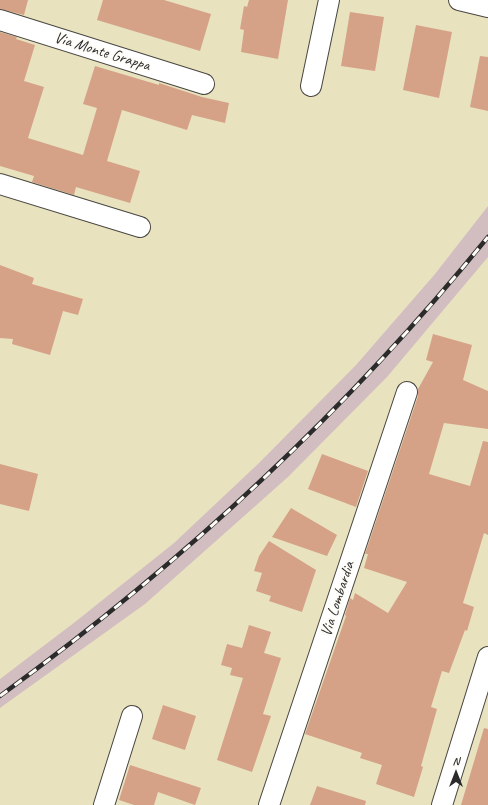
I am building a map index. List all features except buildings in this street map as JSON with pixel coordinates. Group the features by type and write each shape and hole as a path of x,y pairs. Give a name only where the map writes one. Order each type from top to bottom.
{"street":[{"path":"311,86 329,0"},
{"path":"459,0 488,7"},
{"name":"Via Monte Grappa","path":"0,20 204,84"},
{"path":"0,184 140,227"},
{"name":"Via Lombardia","path":"270,805 407,392"},
{"path":"442,805 488,657"},
{"path":"104,805 132,716"}],"shaded area":[{"path":"488,206 488,257 387,377 288,477 145,604 0,708 0,679 75,622 174,543 259,463 356,365 435,274"}],"railway":[{"path":"0,696 68,645 133,593 197,539 259,483 319,425 377,364 433,302 488,237"}]}
